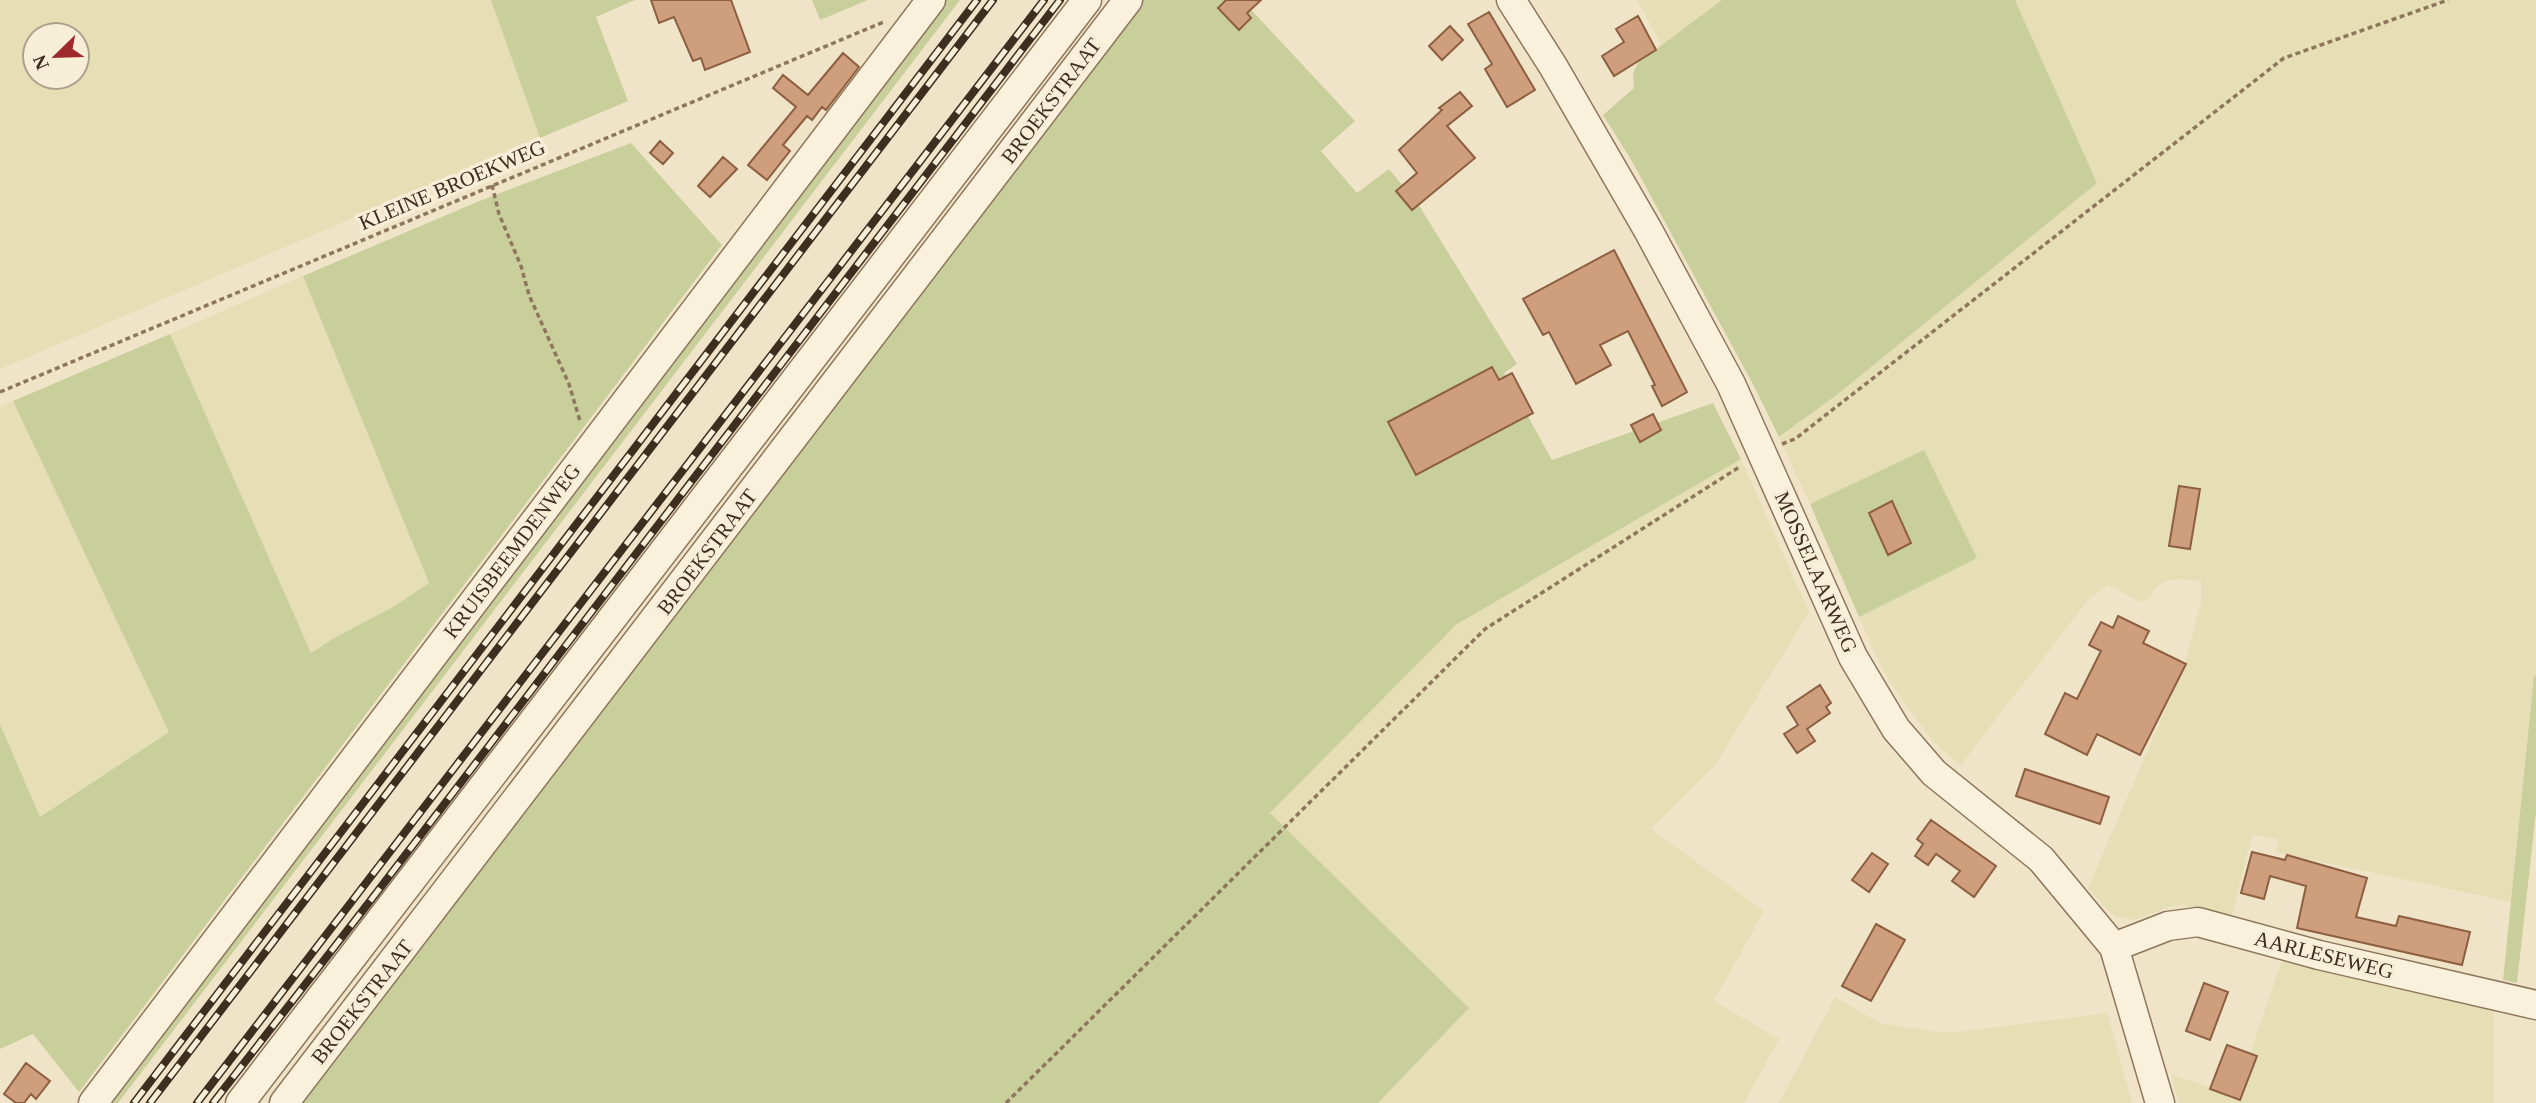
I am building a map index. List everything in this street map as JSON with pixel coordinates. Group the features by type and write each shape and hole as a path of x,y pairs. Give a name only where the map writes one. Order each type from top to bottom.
{"street":[{"path":"240,1103 1087,0"},
{"name":"BROEKSTRAAT","path":"284,1103 1128,0"},
{"name":"MOSSELAARWEG","path":"1511,0 1553,66 1648,230 1731,384 1853,657 1896,729 1934,773 2041,859 2114,947 2160,1103"},
{"name":"KRUISBEEMDENWEG","path":"93,1103 925,8"},
{"name":"AARLESEWEG","path":"2114,947 2168,926 2198,922 2319,955 2536,1005"}],"path":[{"path":"1006,1103 1485,629 1763,452 1794,439 2284,58 2448,0"},
{"name":"KLEINE BROEKWEG","path":"0,392 853,33 925,8"},
{"path":"492,185 499,214 521,266 529,295 569,384 582,426 595,442"}],"shaded area":[{"path":"0,0 491,0 540,138 0,369"},
{"path":"1637,0 1722,0 1658,49 1661,43"},
{"path":"2015,0 2536,0 2536,676 2511,902 2276,852 2278,839 2252,835 2231,918 2183,905 2168,907 2135,920 2115,916 2107,910 2088,888 2185,664 2201,603 2201,581 2165,581 2154,590 2150,598 2141,602 2108,585 2088,600 1960,766 1931,739 1892,685 1876,656 1859,617 1976,558 1924,450 1810,504 1779,438 1838,394 2097,183"},
{"path":"303,276 429,583 393,607 311,653 170,334"},
{"path":"13,401 169,732 40,817 0,724 0,407"},
{"path":"1741,459 1809,612 1715,765 1651,829 1764,911 1714,1001 1779,1039 1744,1103 1378,1103 1469,1008 1270,813 1457,624"},
{"path":"2282,961 2494,1010 2494,1103 2179,1103 2171,1074 2235,1096"},
{"path":"1835,997 1880,1023 1937,1032 1958,1032 2107,1013 2132,1103 1779,1103"}],"green space":[{"path":"491,0 635,0 596,17 628,101 540,138"},
{"path":"812,0 868,0 820,20"},
{"path":"940,0 960,0 118,1103 99,1103"},
{"path":"1134,0 1242,0 1355,121 1321,151 1357,193 1389,169 1420,207 1517,364 1504,373 1552,460 1713,403 1741,459 1457,624 1270,813 1469,1008 1378,1103 290,1103"},
{"path":"1722,0 2015,0 2097,183 1838,394 1779,437 1633,163 1603,115 1634,88 1633,73 1638,63"},
{"path":"631,143 722,245 79,1092 33,1034 0,1049 0,724 40,817 169,732 13,401 170,334 311,653 393,607 429,583 303,276 477,202"},
{"path":"1924,450 1977,558 1859,617 1810,504"},
{"path":"2534,676 2536,812 2517,983 2503,980"}],"building":[{"path":"651,0 731,0 750,52 705,70 701,58 693,61 674,17 659,23"},
{"path":"1226,0 1261,0 1247,13 1251,18 1239,30 1218,8"},
{"path":"1489,12 1535,90 1507,107 1485,69 1492,64 1468,24"},
{"path":"1638,16 1656,50 1614,76 1602,56 1624,42 1616,29"},
{"path":"1450,26 1463,40 1442,60 1429,46"},
{"path":"843,53 859,67 826,110 822,107 812,120 807,116 783,145 790,151 767,180 748,165 796,107 773,88 783,75 808,95"},
{"path":"1460,92 1472,106 1447,126 1475,158 1412,210 1396,191 1417,173 1399,150 1442,110 1439,108"},
{"path":"660,141 673,153 663,164 650,153"},
{"path":"723,157 737,169 710,197 698,186"},
{"path":"1614,250 1687,392 1662,406 1652,386 1655,385 1628,331 1600,345 1611,365 1576,384 1549,332 1543,335 1523,299"},
{"path":"1492,367 1499,380 1512,373 1533,413 1416,475 1388,422"},
{"path":"1653,414 1661,430 1640,442 1631,425"},
{"path":"2179,486 2200,489 2190,549 2169,546"},
{"path":"1892,501 1911,543 1888,555 1869,513"},
{"path":"2118,616 2149,631 2143,643 2186,664 2140,755 2097,734 2087,755 2045,734 2065,693 2077,699 2101,651 2089,645 2101,622 2113,628"},
{"path":"1820,685 1831,703 1826,707 1830,713 1807,729 1815,741 1797,753 1784,734 1798,725 1787,707"},
{"path":"2025,769 2109,797 2100,824 2016,796"},
{"path":"1931,820 1996,866 1974,897 1952,881 1960,871 1936,854 1928,865 1915,856 1923,844 1917,839"},
{"path":"2252,852 2285,860 2287,855 2367,878 2356,917 2396,926 2399,916 2470,932 2462,965 2297,928 2306,886 2270,876 2264,899 2241,893"},
{"path":"1872,853 1888,864 1869,892 1852,880"},
{"path":"1876,924 1905,940 1871,1001 1842,986"},
{"path":"2204,983 2228,992 2210,1040 2186,1031"},
{"path":"2227,1045 2257,1056 2240,1100 2210,1089"},
{"path":"26,1063 50,1081 36,1099 31,1094 24,1103 16,1103 4,1094"}],"railway":[{"path":"134,1103 977,0"},
{"path":"150,1103 993,0"},
{"path":"197,1103 1044,0"},
{"path":"213,1103 1060,0"}]}
